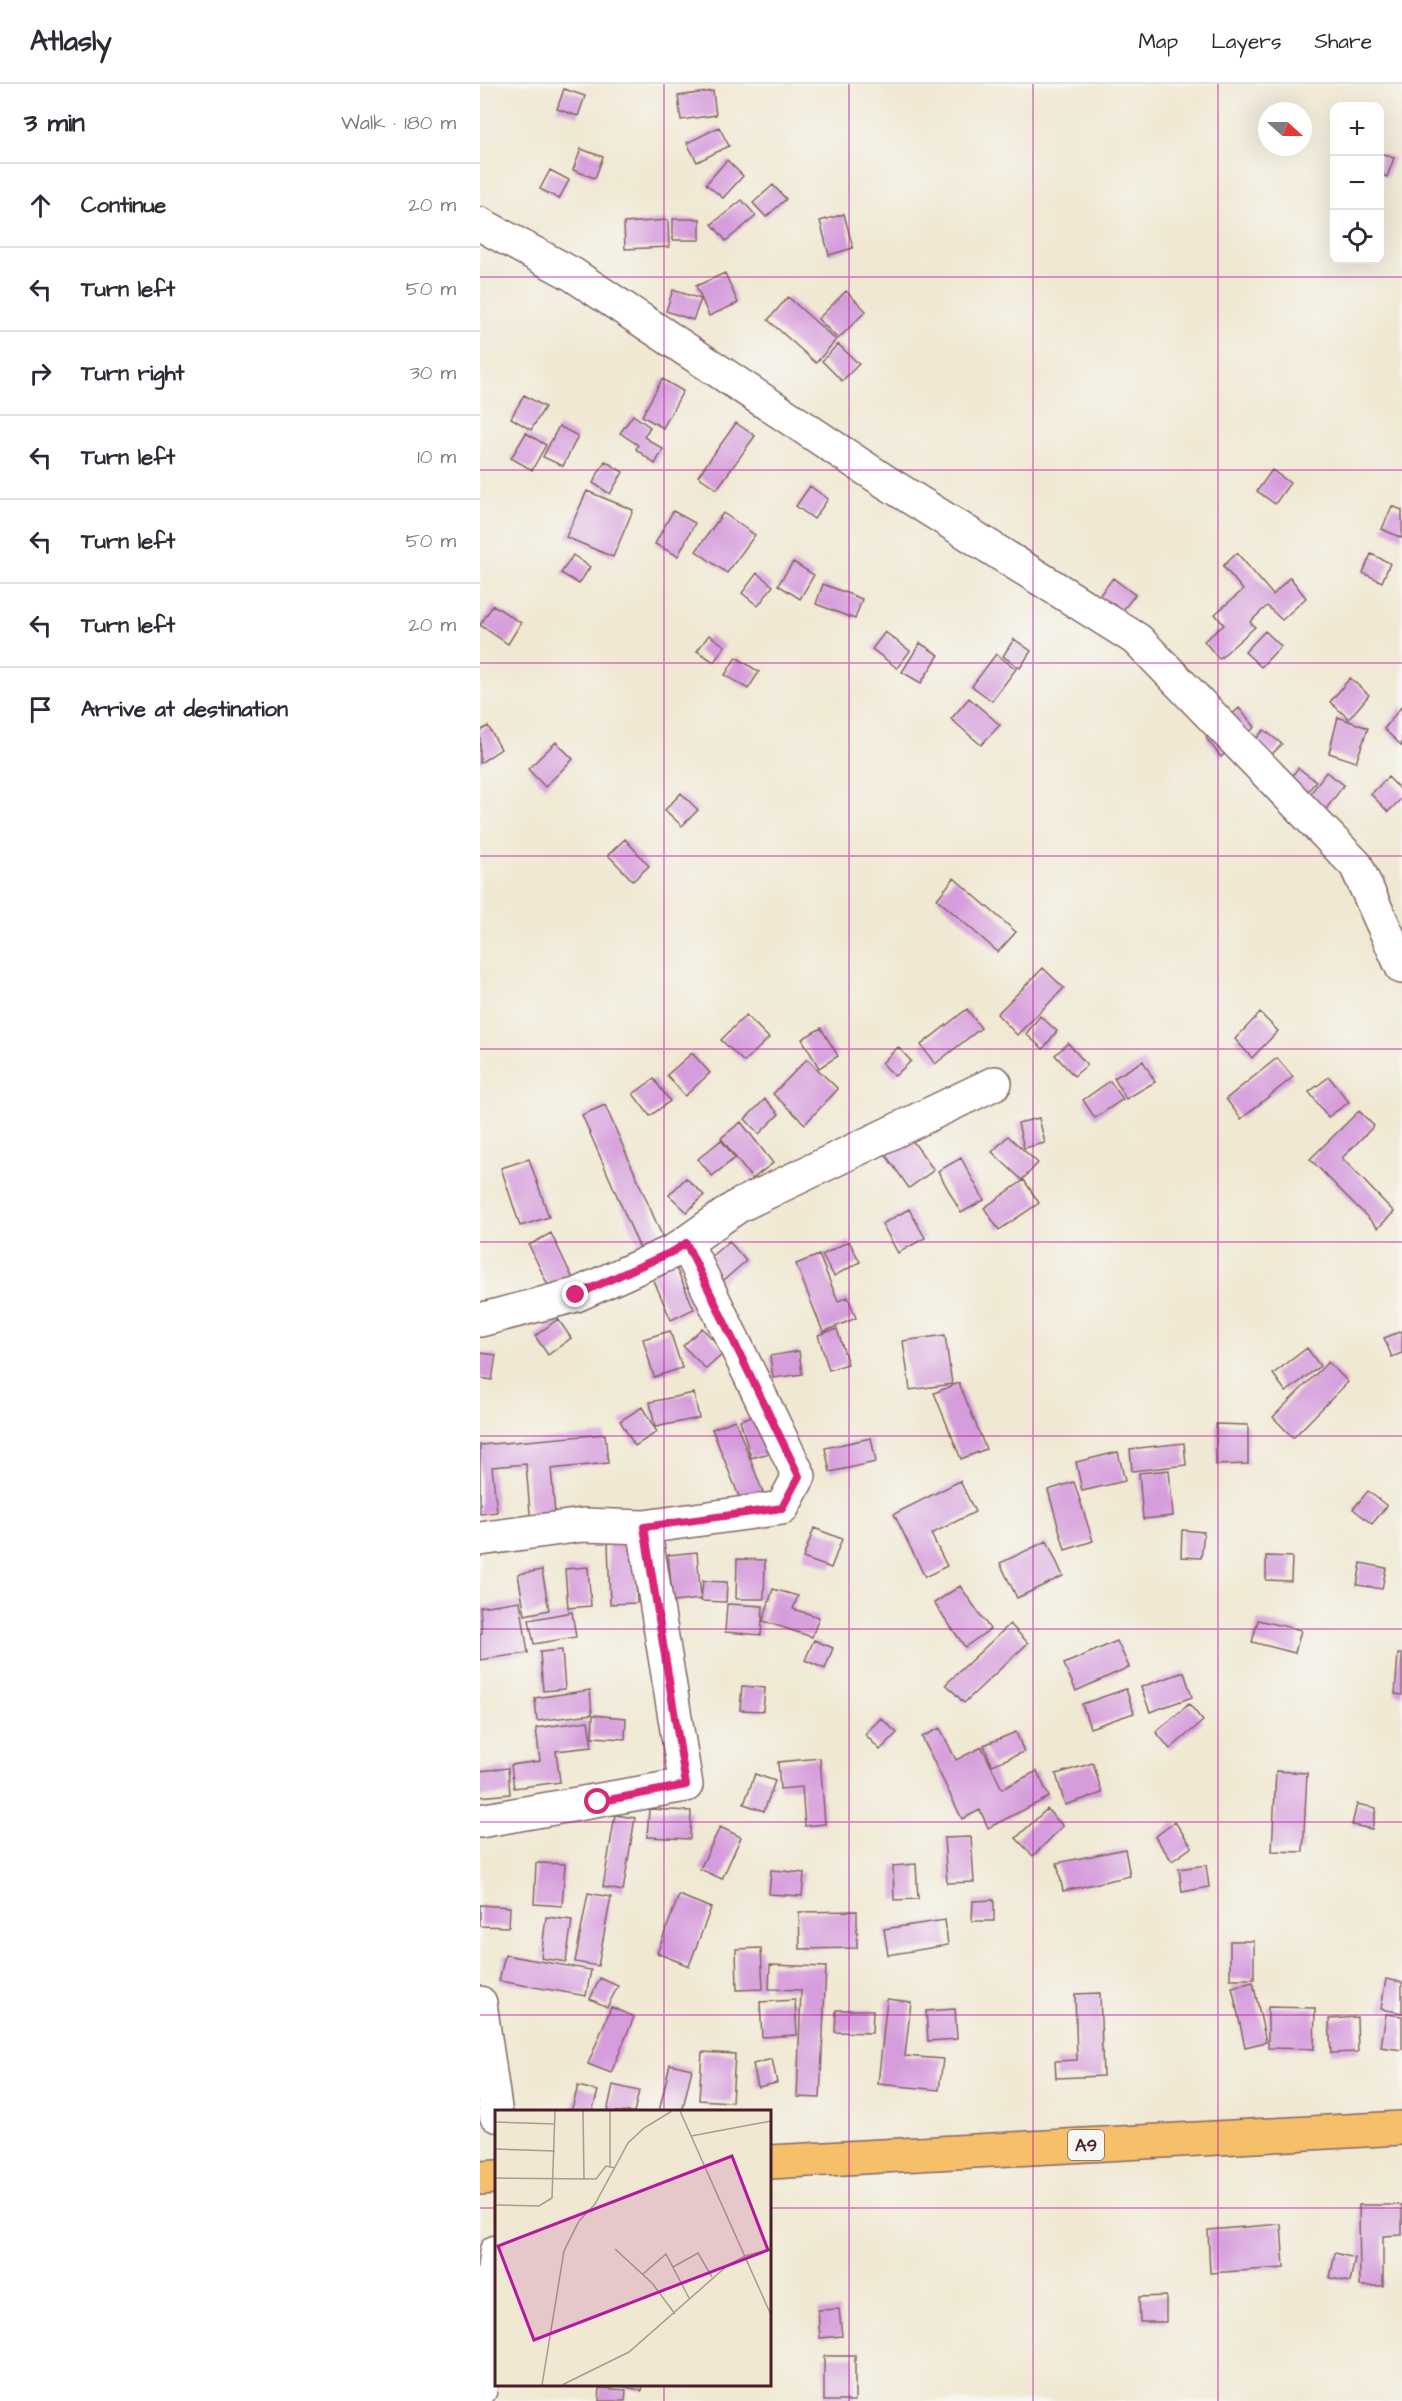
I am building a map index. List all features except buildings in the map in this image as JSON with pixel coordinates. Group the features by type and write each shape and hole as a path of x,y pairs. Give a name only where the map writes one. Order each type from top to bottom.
{"main road":[{"name":"A9","path":"771,2162 1402,2128"},
{"path":"480,2178 495,2177"}],"street":[{"path":"480,224 572,274 886,482 1138,640 1356,865 1402,967"},
{"path":"480,1320 576,1295 674,1251 738,1206 995,1083"},
{"path":"480,1539 583,1525 644,1527 782,1508 799,1476 686,1243"},
{"path":"480,1821 686,1785 644,1527"},
{"path":"480,2003 495,2110"},
{"path":"480,2390 495,2261"}],"route":[{"path":"576,1295 674,1251 686,1243 799,1476 782,1508 644,1527 686,1785 598,1802"}]}
